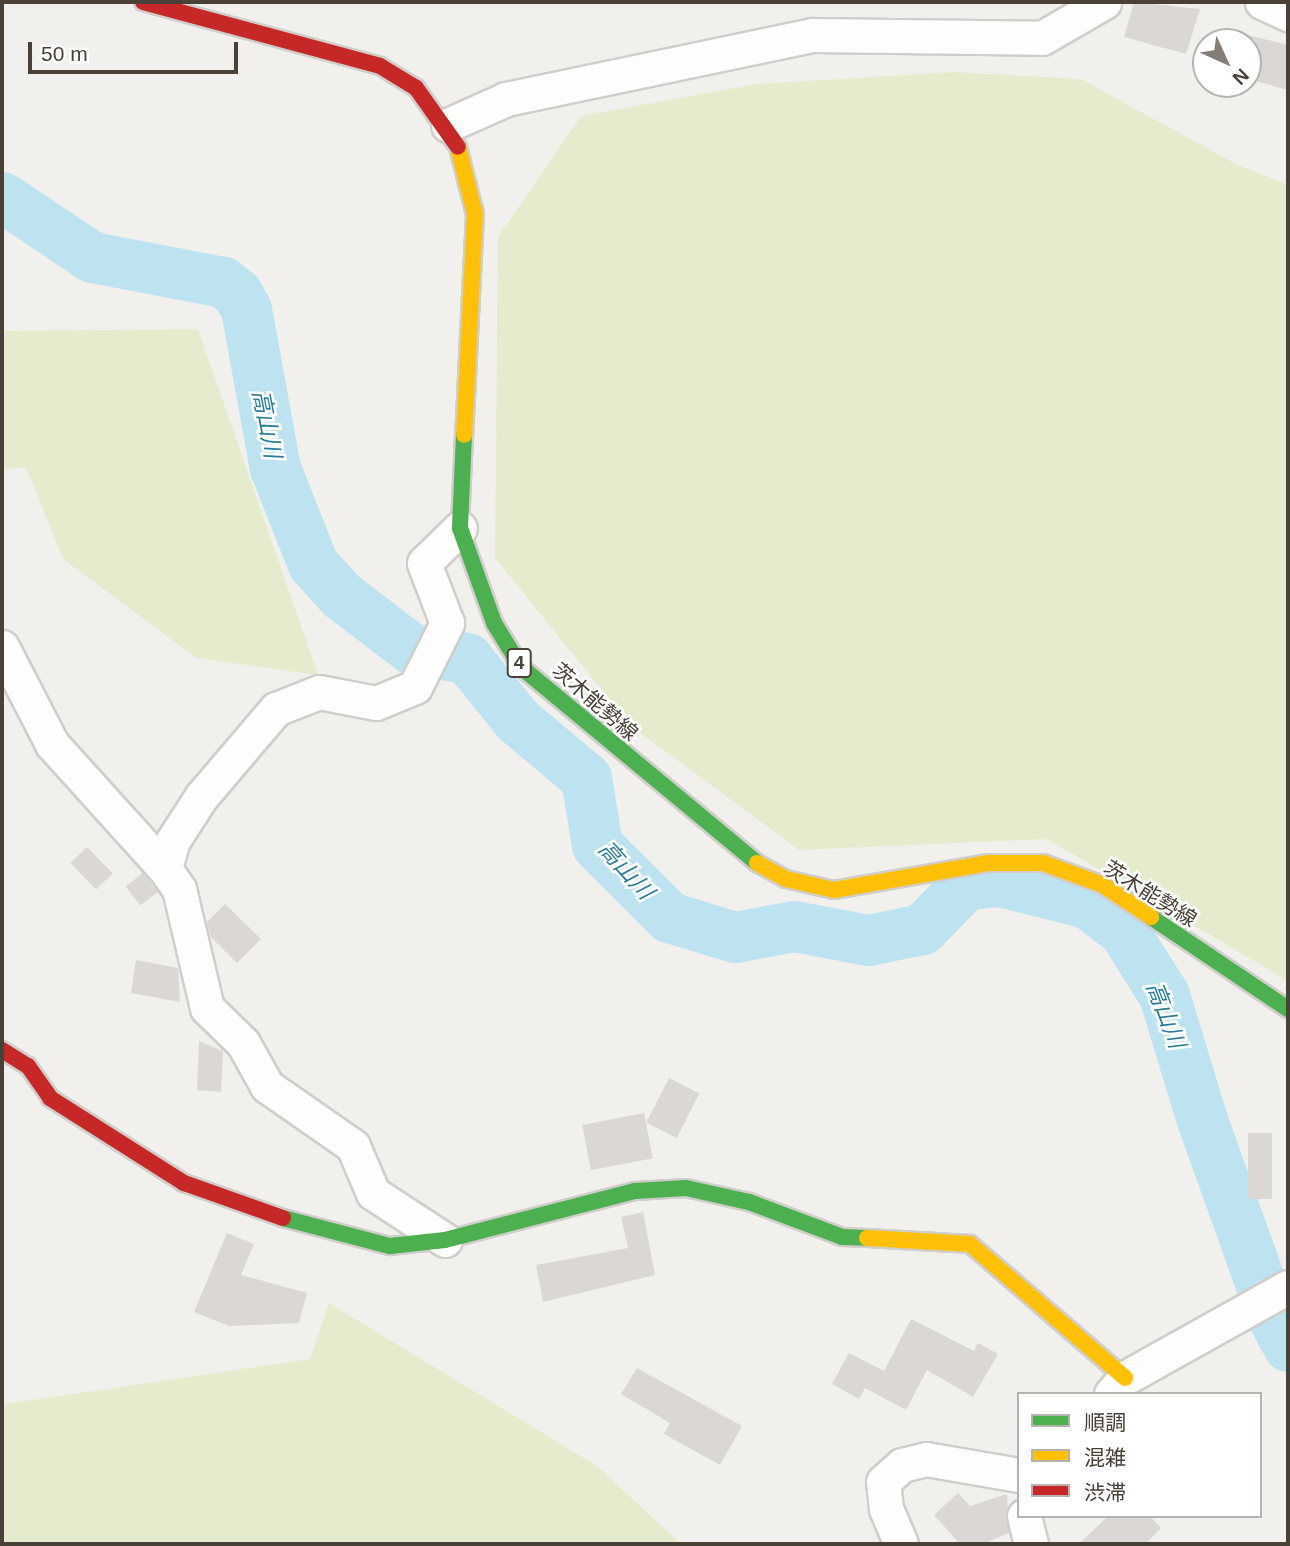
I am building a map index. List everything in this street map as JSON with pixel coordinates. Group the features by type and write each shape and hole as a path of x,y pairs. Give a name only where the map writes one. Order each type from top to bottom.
{"main road":[{"name":"茨木能勢線","path":"143,2 380,66 416,88 448,125 464,161 475,214 460,528 494,623 521,667 737,852 786,880 834,890 988,863 1043,863 1103,885 1288,1009"},
{"path":"2,1050 28,1066 50,1098 184,1183 319,1231 390,1246 444,1240 635,1191 686,1188 749,1202 842,1237 970,1244 1118,1386"}],"street":[{"path":"448,125 506,99 812,35 1042,38 1104,2"},
{"path":"1262,2 1288,14"},
{"path":"165,869 172,842 201,797 276,709 319,692 376,703 415,687 447,623 424,563 460,528"},
{"path":"2,647 51,744 165,869 179,889 207,1008 243,1043 267,1086 353,1146 373,1193 444,1240"},
{"path":"1118,1386 1288,1287"},
{"path":"901,1544 886,1509 883,1482 902,1465 926,1459 1006,1478 1017,1475"},
{"path":"1024,1518 1031,1544"}],"green space":[{"path":"953,72 1081,79 1236,164 1288,185 1288,981 1047,839 799,850 631,726 495,558 498,237 581,116 757,84"},
{"path":"198,329 318,675 196,658 63,559 26,468 2,469 2,331"},
{"path":"329,1303 597,1466 681,1544 2,1544 2,1397 5,1404 310,1359"}],"building":[{"path":"1134,2 1200,9 1186,54 1124,37"},
{"path":"1262,38 1288,45 1288,90 1262,83"},
{"path":"87,847 113,874 96,890 70,863"},
{"path":"143,873 158,892 140,905 126,887"},
{"path":"225,904 261,939 237,963 211,937 207,922"},
{"path":"136,960 178,968 180,1002 131,993"},
{"path":"199,1041 223,1051 221,1092 197,1090"},
{"path":"669,1078 699,1093 677,1138 646,1123"},
{"path":"644,1113 653,1158 591,1170 582,1125"},
{"path":"1248,1133 1272,1133 1272,1199 1248,1199"},
{"path":"643,1212 655,1275 543,1302 536,1265 628,1248 621,1217"},
{"path":"227,1233 254,1244 241,1275 307,1293 299,1323 229,1326 194,1312"},
{"path":"911,1319 974,1351 978,1343 998,1354 973,1397 927,1370 906,1410 865,1388 859,1399 832,1384 849,1353 884,1371"},
{"path":"637,1368 742,1426 720,1465 664,1434 670,1423 621,1394"},
{"path":"958,1493 970,1506 1007,1494 1009,1533 983,1544 960,1544 934,1515"},
{"path":"1106,1518 1152,1518 1161,1528 1145,1544 1079,1544"}],"waterway":[{"name":"高山川","path":"2,197 92,257 223,282 237,293 246,309 275,468 313,564 341,595 412,649 467,658 517,720 586,778 597,845 669,917 735,937 794,926 868,940 922,929 966,884 1000,881 1087,903 1123,930 1164,995 1202,1120 1272,1316 1288,1346"}],"traffic: fast":[{"path":"464,435 460,528 494,623 521,667 757,863"},
{"path":"1151,917 1288,1009"},
{"path":"283,1218 390,1246 445,1240 635,1191 686,1188 749,1202 842,1237 867,1238"}],"traffic: slow":[{"path":"458,147 475,214 464,435"},
{"path":"757,863 786,879 834,890 988,863 1043,863 1103,885 1151,917"},
{"path":"867,1238 970,1244 1125,1378"}],"traffic: jam":[{"path":"143,2 380,66 416,88 458,147"},
{"path":"2,1050 28,1066 50,1098 184,1183 283,1218"}]}
